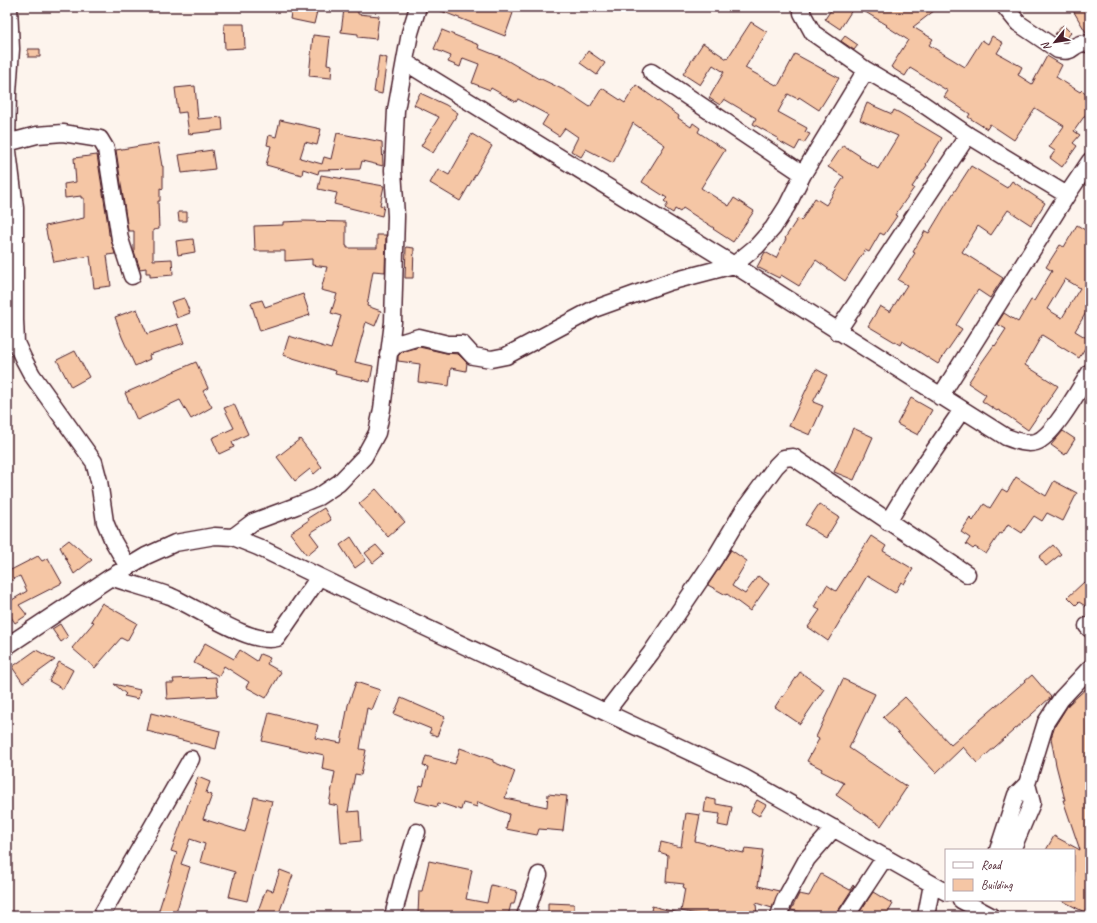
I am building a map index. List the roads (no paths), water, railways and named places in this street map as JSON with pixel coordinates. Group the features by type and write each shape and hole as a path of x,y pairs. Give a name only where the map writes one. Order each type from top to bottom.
{"street":[{"path":"9,7 11,49 7,143 15,208 16,343 36,380 94,462 99,481 105,522 112,541 128,567"},
{"path":"234,537 253,522 318,497 339,483 364,457 377,433 382,410 393,322 396,216 393,170 396,110 410,33 418,7"},
{"path":"802,7 802,13 813,33 866,70 917,100 968,135 1067,195"},
{"path":"1005,7 1018,23 1058,50 1066,52 1079,44 1090,44"},
{"path":"405,62 734,265 940,397 1006,437 1020,442 1036,442 1050,431 1071,404 1090,372"},
{"path":"388,354 396,344 419,337 448,344 462,344 473,356 491,359 506,356 594,309 669,282 734,265 757,246 773,228 787,206 803,174 866,70"},
{"path":"652,72 803,174"},
{"path":"7,143 38,135 63,133 100,139 106,149 120,239 132,276"},
{"path":"838,332 968,135"},
{"path":"940,397 1090,161"},
{"path":"888,522 911,484 962,410"},
{"path":"606,712 651,653 715,558 743,511 776,466 784,458 793,457 967,574"},
{"path":"253,522 258,547"},
{"path":"7,646 111,577 146,556 175,543 215,536 234,537 743,777 945,891"},
{"path":"111,577 169,596 196,608 242,633 271,640 277,638 319,577"},
{"path":"998,849 1016,795 1027,784 1046,722 1060,699 1090,668"},
{"path":"101,916 158,819 191,759"},
{"path":"1012,849 1032,803 1027,784"},
{"path":"1010,812 1026,817"},
{"path":"779,916 784,901 807,859 834,828"},
{"path":"393,916 417,832"},
{"path":"846,916 885,857"},
{"path":"525,916 539,875"},
{"path":"926,916 932,884"},
{"path":"965,901 984,908"}]}
